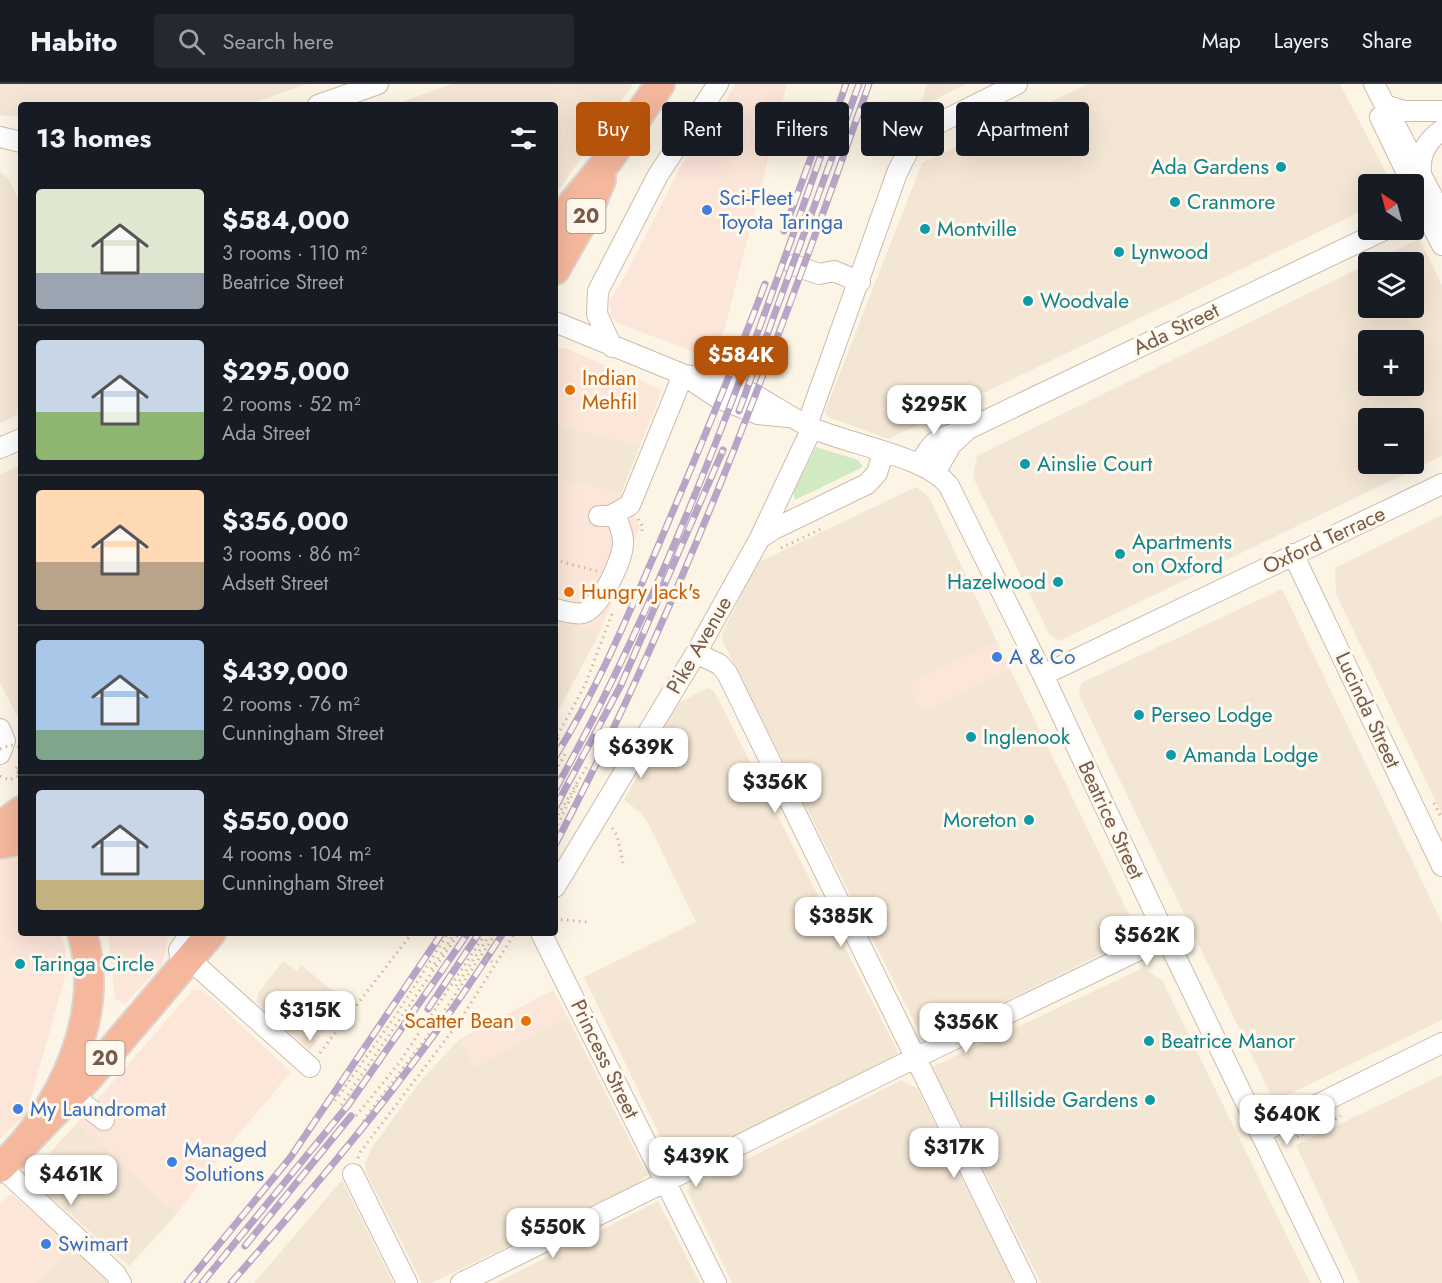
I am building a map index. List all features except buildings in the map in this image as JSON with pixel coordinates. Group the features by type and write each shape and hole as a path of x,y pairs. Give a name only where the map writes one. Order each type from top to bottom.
{"highway":[{"name":"20","path":"558,221 609,159 660,84"},
{"name":"20","path":"558,265 588,212 609,159"},
{"path":"0,827 18,813"},
{"path":"0,844 18,841"},
{"name":"20","path":"22,1145 60,1085 82,1029 90,987 82,936"},
{"name":"20","path":"1,1167 72,1095 187,953 207,936"}],"street":[{"path":"327,102 378,84"},
{"path":"612,347 597,314 598,291 658,175 718,84"},
{"name":"Pike Avenue","path":"558,881 696,653 767,545 803,423 860,282 902,163 912,143 942,120 1017,84"},
{"path":"1372,84 1388,106 1412,174"},
{"path":"1372,84 1383,125 1411,174"},
{"path":"1388,106 1404,111 1442,111"},
{"path":"1417,174 1423,152 1430,140 1442,130"},
{"path":"0,137 18,141"},
{"path":"1429,211 1442,245"},
{"name":"Ada Street","path":"928,468 968,429 1363,240"},
{"path":"794,265 819,274 834,271 860,282"},
{"path":"558,323 683,375 723,382 764,398 803,423 928,468"},
{"path":"558,610 576,614 586,612 596,603 606,588 623,544 615,512 683,375"},
{"path":"0,448 18,440"},
{"path":"767,545 870,481 877,473 883,453"},
{"name":"Beatrice Street","path":"928,468 949,486 1043,675 1166,937 1333,1282"},
{"name":"Oxford Terrace","path":"1043,675 1442,484"},
{"name":"Lucinda Street","path":"1293,554 1442,866"},
{"path":"696,653 719,664 727,673 1026,1283"},
{"name":"Princess Street","path":"543,936 716,1283"},
{"path":"461,1283 915,1058 1166,937"},
{"path":"187,953 313,1063"},
{"path":"1260,1133 1442,1043"},
{"path":"72,1095 104,1120"},
{"path":"1,1167 115,1273 121,1283"},
{"path":"354,1174 408,1283"}],"path":[{"path":"767,545 823,528"},
{"path":"558,561 604,573"},
{"path":"558,734 585,686"},
{"path":"558,767 567,751"},
{"path":"558,815 589,763"},
{"path":"0,776 9,780 18,776"},
{"path":"558,825 576,792 579,780"},
{"path":"1434,803 1442,819"},
{"path":"605,823 617,835 623,863"},
{"path":"558,919 588,922"},
{"path":"313,1063 410,936"},
{"path":"341,1105 431,969 448,936"},
{"path":"335,1101 455,936"},
{"path":"456,986 484,936"},
{"path":"363,1121 402,1071 489,936"},
{"path":"356,1116 399,1063 494,936"},
{"path":"354,1174 360,1151 459,1022 513,936"},
{"path":"486,958 494,963"},
{"path":"1297,1137 1341,1116"}],"shaded area":[{"path":"0,84 307,84 256,102 18,102 18,117 0,115"},
{"path":"452,84 633,84 620,102 576,102 576,156 582,156 558,191 558,102 401,102"},
{"name":"Sci-Fleet Toyota Taringa","path":"735,84 787,84 782,102 755,102 755,156 769,156 724,331 717,342 714,360 621,324 611,318 610,299 621,284 686,156 743,156 743,102 726,102"},
{"path":"927,84 966,84 930,102 922,102"},
{"path":"1088,84 1340,84 1387,174 1358,174 1358,213 888,439 828,417 825,411 922,163 937,156 944,156 944,153 956,147 956,156 1089,156 1089,102 1050,102"},
{"path":"0,172 9,179 18,198 18,414 0,423"},
{"path":"1417,240 1420,240 1442,285 1442,456 1424,465 1424,408 1358,408 1358,474 1405,474 1059,641 1049,634 973,477 977,456 1358,269 1358,318 1424,318 1424,252 1392,252"},
{"path":"565,348 662,390 640,445 558,425 558,349"},
{"path":"558,425 640,445 621,494 558,479"},
{"path":"18,466 18,717 0,683 0,475"},
{"path":"558,479 621,494 640,526 600,632 558,622"},
{"path":"916,487 929,497 997,642 910,684 923,711 1010,669 1139,935 930,1039 921,1035 723,642 722,633 757,563"},
{"path":"1442,515 1442,814 1336,594 1335,568"},
{"path":"1282,589 1442,923 1442,1020 1281,1098 1271,1095 1079,695 1081,683"},
{"path":"558,622 600,632 558,711"},
{"path":"997,642 1010,669 923,712 909,684"},
{"path":"707,688 714,691 898,1052 894,1057 674,1165 584,977 696,922 648,823 640,812 624,800 677,704"},
{"path":"7,858 18,858 18,936 61,936 65,948 66,973 26,1115 0,1138 0,861"},
{"path":"108,936 169,936 162,964 125,1004 115,999"},
{"path":"283,961 297,971 301,965 348,1003 310,1050 256,1002 259,992"},
{"path":"1143,968 1162,980 1310,1283 1041,1283 932,1067"},
{"path":"193,990 204,991 291,1072 222,1154 177,1214 77,1123"},
{"path":"553,990 568,1018 474,1067 460,1039"},
{"path":"568,1018 647,1175 634,1187 431,1283 422,1283 366,1172 365,1163 371,1149 422,1079 460,1039 474,1067"},
{"path":"1442,1075 1442,1283 1360,1283 1296,1145"},
{"path":"901,1080 917,1088 1014,1283 732,1283 687,1190"},
{"path":"77,1123 177,1214 129,1266 28,1177"},
{"path":"342,1180 393,1283 254,1283"},
{"path":"11,1194 74,1247 37,1283 0,1283 0,1203"},
{"path":"658,1201 700,1283 496,1283"},
{"path":"74,1247 109,1283 37,1283 70,1250"}],"green space":[{"path":"816,447 858,460 863,467 795,500 793,493"}],"railway":[{"path":"558,784 600,706 641,620 716,443 783,264 846,84"},
{"path":"739,411 859,84"},
{"path":"558,839 602,753 687,565 800,278 869,84"},
{"path":"784,231 812,156"},
{"path":"558,752 596,684 631,609 668,524 765,284"},
{"path":"558,802 621,685 723,450"},
{"path":"187,1283 290,1158 440,936"},
{"path":"202,1283 349,1104 466,936"},
{"path":"428,1009 477,936"},
{"path":"231,1283 304,1199 408,1070 473,980 501,936"},
{"path":"245,1246 351,1116"}],"place":[{"name":"Ada Gardens","path":"1281,167"},
{"name":"Cranmore","path":"1175,202"},
{"name":"Sci-Fleet Toyota Taringa","path":"707,210"},
{"name":"Montville","path":"925,229"},
{"name":"Lynwood","path":"1119,252"},
{"name":"Woodvale","path":"1028,301"},
{"name":"Indian Mehfil","path":"570,390"},
{"name":"Ainslie Court","path":"1025,464"},
{"name":"Apartments on Oxford","path":"1120,554"},
{"name":"Hazelwood","path":"1058,582"},
{"name":"Hungry Jack's","path":"569,592"},
{"name":"A & Co","path":"997,657"},
{"name":"Perseo Lodge","path":"1139,715"},
{"name":"Inglenook","path":"971,737"},
{"name":"Amanda Lodge","path":"1171,755"},
{"name":"Moreton","path":"1029,820"},
{"name":"Taringa Circle","path":"20,964"},
{"name":"Scatter Bean","path":"526,1021"},
{"name":"Beatrice Manor","path":"1149,1041"},
{"name":"Hillside Gardens","path":"1150,1100"},
{"name":"My Laundromat","path":"18,1109"},
{"name":"Managed Solutions","path":"172,1162"},
{"name":"Swimart","path":"46,1244"}]}
